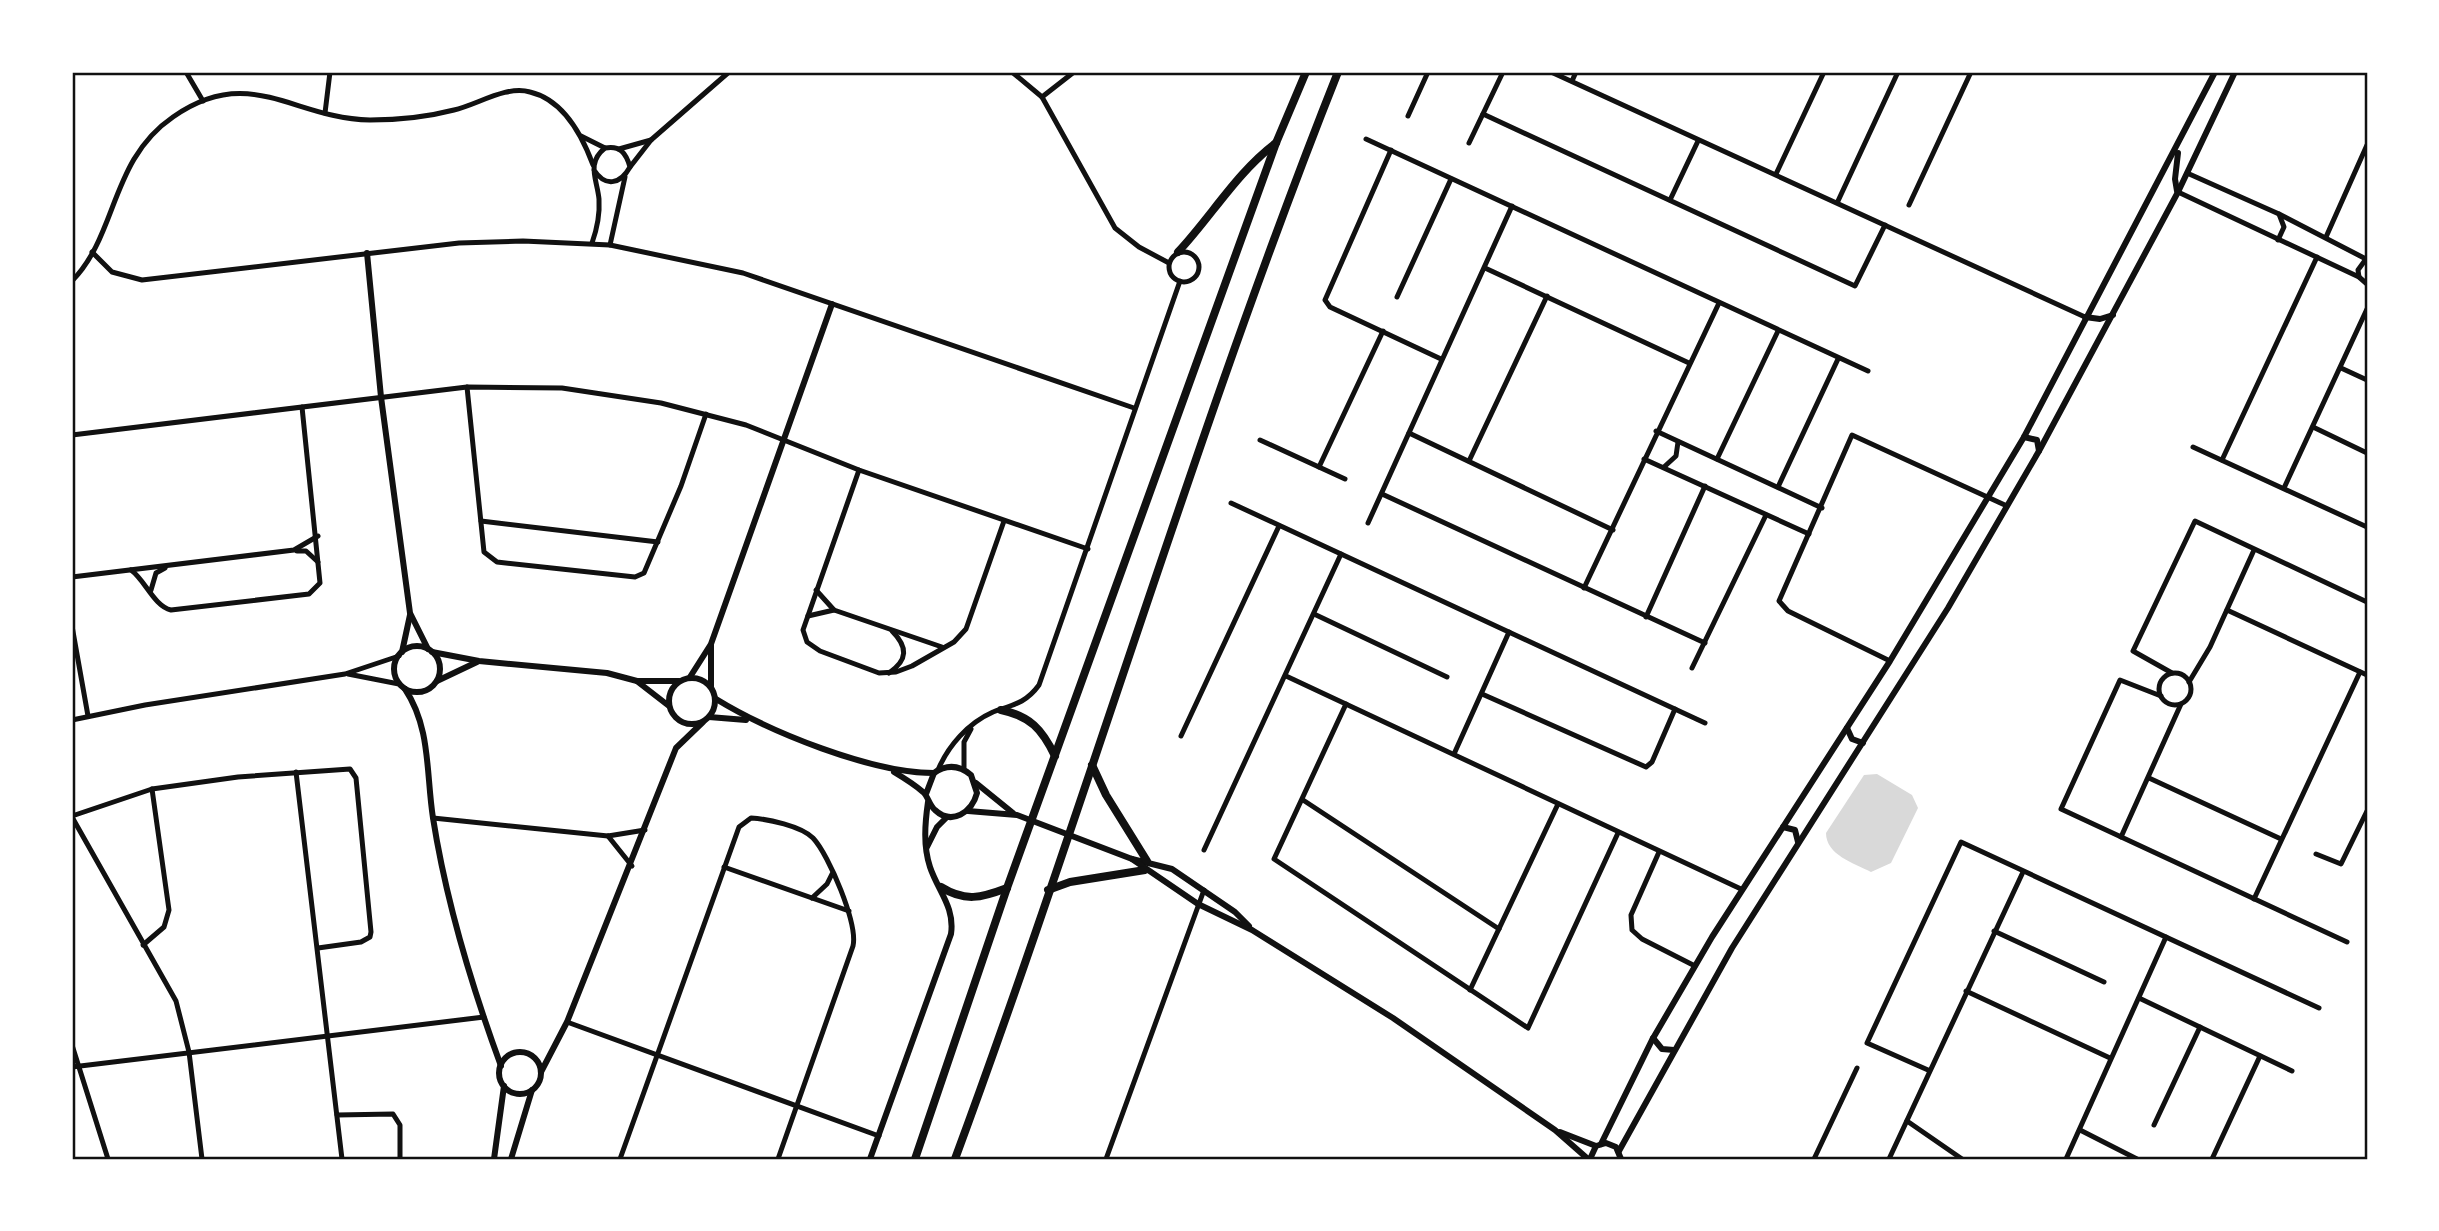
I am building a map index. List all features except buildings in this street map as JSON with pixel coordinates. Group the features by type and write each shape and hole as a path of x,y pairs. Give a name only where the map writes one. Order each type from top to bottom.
{"main road":[{"path":"915,1159 1007,888 1034,820 1276,143 1306,72"},
{"path":"955,1159 1295,181 1338,72"},
{"path":"1178,253 1213,214 1248,167 1276,143"},
{"path":"1001,710 1018,713 1036,725 1055,756"},
{"path":"1048,890 1070,882 1146,865 1091,765"},
{"path":"941,887 953,895 974,898 1007,888"}],"street":[{"path":"186,72 203,101"},
{"path":"325,113 330,72"},
{"path":"610,245 625,177 630,167 651,140 730,72"},
{"path":"1012,72 1042,97 1115,228 1139,247 1169,263"},
{"path":"1042,97 1074,72"},
{"path":"1408,116 1428,72"},
{"path":"1469,143 1503,72"},
{"path":"1551,72 1698,141 1838,201 2085,317 2100,319 2113,315"},
{"path":"1572,81 1576,72"},
{"path":"1776,174 1824,72"},
{"path":"1838,201 1898,72"},
{"path":"1909,205 1971,72"},
{"path":"968,811 1014,814 1034,820 1146,865 1198,904 1252,930 1393,1018 1555,1130 1589,1159 1653,1038 1741,889 1890,661 2024,437 2085,317 2180,145 2215,72"},
{"path":"1619,1151 1674,1050 1798,842 1948,608 2039,451 2178,192 2235,72"},
{"path":"72,281 92,252 120,184 144,143 175,115 203,101 237,93 256,92 325,113 367,120 390,120 456,110 505,93 527,91 551,101 582,136 605,148 620,149 651,140"},
{"path":"1483,114 1855,286 1885,225"},
{"path":"582,136 593,168 599,218 592,243"},
{"path":"1366,139 1868,371"},
{"path":"1670,201 1698,141"},
{"path":"2178,192 2175,179 2180,145"},
{"path":"2326,237 2367,145"},
{"path":"605,148 596,155 593,168 600,179 610,183 625,177"},
{"path":"620,149 627,156 630,167"},
{"path":"1391,150 1334,274 1325,296 1326,304 1441,359"},
{"path":"2187,173 2280,214 2367,259 2361,263 2359,277"},
{"path":"1397,297 1451,179"},
{"path":"2178,192 2359,277 2367,284"},
{"path":"1368,523 1512,206"},
{"path":"2278,240 2284,227 2280,214"},
{"path":"92,252 112,272 142,280 459,243 610,245 743,272 1134,408"},
{"path":"1190,252 1199,266 1191,280 1180,281 1170,272 1169,263 1178,253 1190,252"},
{"path":"367,253 381,397 410,613 440,666 437,681"},
{"path":"2222,460 2317,257"},
{"path":"1485,268 1689,363"},
{"path":"870,1159 951,934 951,912 930,867 926,849 927,798 936,772 952,747 974,723 1024,701 1039,685 1180,281"},
{"path":"1469,461 1547,296"},
{"path":"1584,588 1613,530 1656,431 1719,303"},
{"path":"690,677 711,643 832,304"},
{"path":"2284,488 2342,368 2367,309"},
{"path":"1319,467 1383,331"},
{"path":"1717,459 1778,331"},
{"path":"1778,487 1838,359"},
{"path":"2342,368 2367,380"},
{"path":"467,387 484,552 497,562 635,577 648,569 706,414"},
{"path":"72,435 467,387 562,388 612,394 706,414 1087,549"},
{"path":"131,570 151,590 162,607 170,610 309,594 320,583 320,565 302,407"},
{"path":"2313,427 2367,453"},
{"path":"1656,431 1822,508"},
{"path":"1409,433 1613,530"},
{"path":"1890,661 1788,611 1779,601 1853,435 2007,506"},
{"path":"2024,437 2037,440 2039,451"},
{"path":"1260,440 1345,479"},
{"path":"1664,467 1676,456 1678,442"},
{"path":"2193,447 2367,527"},
{"path":"1644,459 1809,534"},
{"path":"859,470 816,590 804,637 813,647 886,674 912,666 943,648 966,629 1003,521"},
{"path":"1646,617 1705,486"},
{"path":"1382,494 1705,643"},
{"path":"1231,503 1705,723"},
{"path":"1692,668 1766,515"},
{"path":"481,521 658,542"},
{"path":"2189,682 2185,677 2172,673 2133,651 2195,521 2367,602"},
{"path":"1181,736 1279,526"},
{"path":"294,550 318,536"},
{"path":"72,577 294,550 306,551 320,565"},
{"path":"2121,837 2180,704 2188,698 2189,682 2227,610 2254,550"},
{"path":"1204,850 1341,554"},
{"path":"151,590 156,573 171,566"},
{"path":"816,590 834,610 943,648"},
{"path":"808,616 834,610"},
{"path":"2227,610 2367,675"},
{"path":"410,613 394,670 423,727 433,818 484,1017 501,1066"},
{"path":"1314,614 1447,677"},
{"path":"72,626 88,716"},
{"path":"886,674 902,662 905,655 904,646 892,630"},
{"path":"1454,754 1509,632"},
{"path":"711,643 711,687 716,699 754,721 892,771 927,798 936,812 947,817 958,817 975,803 976,783"},
{"path":"72,720 345,674 415,647 479,661 573,669 636,681 679,681 690,677 700,679 711,687"},
{"path":"345,674 420,692 479,661"},
{"path":"2255,898 2360,672"},
{"path":"2161,696 2161,682 2172,673"},
{"path":"1286,676 1741,889"},
{"path":"2180,704 2166,702 2161,696 2120,680 2061,809 2347,942"},
{"path":"636,681 669,706"},
{"path":"679,681 670,693 669,706 673,716 680,721 694,724 703,722"},
{"path":"1482,694 1646,767 1652,762 1675,709"},
{"path":"511,1159 533,1090 567,1022 632,866 676,748 709,717 716,699"},
{"path":"1346,704 1274,859 1528,1028 1618,833"},
{"path":"709,717 754,721"},
{"path":"974,723 964,743 964,769 976,783 1014,814"},
{"path":"1847,728 1852,739 1863,743"},
{"path":"202,1159 189,1052 176,1001 72,816 152,789 344,767 356,778 371,932 370,937 361,942 318,948"},
{"path":"892,771 936,772 946,767 964,769"},
{"path":"296,772 342,1159"},
{"path":"2149,778 2281,839"},
{"path":"144,945 164,927 169,910 152,789"},
{"path":"1303,800 1499,929"},
{"path":"1470,990 1558,804"},
{"path":"2316,854 2341,864 2367,811"},
{"path":"926,849 937,827 947,817"},
{"path":"433,818 608,836 645,830"},
{"path":"620,1159 724,867 744,820 759,818 812,837 849,911 854,931 853,946 778,1159"},
{"path":"1783,827 1795,830 1798,842"},
{"path":"608,836 632,866"},
{"path":"1928,1070 1867,1043 1961,842 2319,1008"},
{"path":"1660,852 1631,915 1632,930 1642,939 1695,966"},
{"path":"1146,865 1172,869 1235,912 1252,930"},
{"path":"724,867 849,911"},
{"path":"1889,1159 1928,1070 2023,872"},
{"path":"812,898 827,884 832,874"},
{"path":"1106,1159 1204,890"},
{"path":"1994,931 2104,982"},
{"path":"2066,1159 2166,937"},
{"path":"1966,991 2110,1058"},
{"path":"2139,998 2292,1071"},
{"path":"75,1066 484,1017"},
{"path":"567,1022 878,1136"},
{"path":"2154,1125 2200,1027"},
{"path":"1653,1038 1662,1049 1674,1050"},
{"path":"72,1045 75,1066 107,1159"},
{"path":"494,1159 504,1086 500,1073 505,1058 520,1052 535,1058 541,1072"},
{"path":"2212,1159 2260,1056"},
{"path":"1814,1159 1857,1069"},
{"path":"504,1086 518,1094 533,1090"},
{"path":"337,1115 393,1114 400,1125 400,1159"},
{"path":"1907,1121 1962,1159"},
{"path":"1555,1130 1598,1145 1611,1144 1619,1151 1621,1159"},
{"path":"2080,1130 2137,1159"}],"shaded area":[{"path":"1877,774 1912,795 1918,808 1891,863 1871,872 1836,853 1827,841 1826,833 1864,775"}]}
